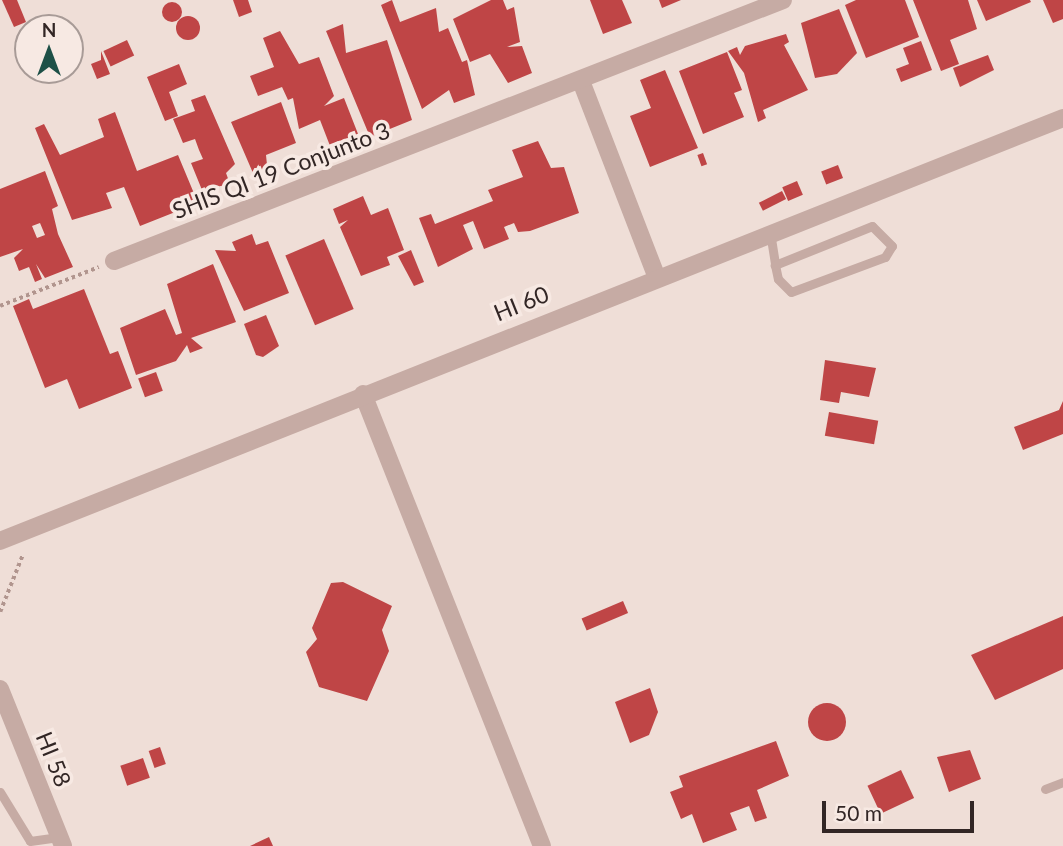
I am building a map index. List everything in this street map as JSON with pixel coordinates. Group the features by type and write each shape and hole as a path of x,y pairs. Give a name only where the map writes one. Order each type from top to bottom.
{"street":[{"name":"SHIS QI 19 Conjunto 3","path":"114,261 783,0"},
{"path":"580,81 656,275"},
{"name":"HI 60","path":"0,541 656,275 1063,117"},
{"path":"363,394 542,846"},
{"name":"HI 58","path":"0,689 61,841"}],"lane":[{"path":"770,230 775,265 791,292 885,257 892,246 873,226 775,265"},
{"path":"1045,789 1063,782"},
{"path":"0,792 30,841 61,841"}],"path":[{"path":"0,306 114,261"}],"building":[{"path":"2,0 17,0 23,14 14,14 14,27"},
{"path":"233,0 248,0 252,12 239,17"},
{"path":"392,0 400,22 436,8 439,32 448,28 462,62 467,60 475,95 454,103 449,90 422,109 381,5"},
{"path":"491,0 503,0 507,10 514,7 520,42 507,47 522,46 532,73 508,83 490,54 470,62 453,19"},
{"path":"590,0 622,0 632,23 603,34"},
{"path":"659,0 681,0 662,8"},
{"path":"856,0 905,0 919,37 866,58 845,5"},
{"path":"913,0 968,0 977,29 950,40 959,64 941,71"},
{"path":"977,0 1030,0 1031,2 986,21"},
{"path":"1043,0 1063,0 1063,19 1053,23"},
{"path":"172,2 179,5 182,12 179,19 172,22 165,19 162,12 165,5"},
{"path":"839,9 857,53 837,74 815,78 801,23"},
{"path":"188,16 199,23 200,28 193,39 188,40 177,33 176,28 183,17"},
{"path":"343,24 346,53 387,40 412,120 370,137 326,31"},
{"path":"280,31 299,64 319,57 334,96 324,106 344,98 360,139 332,151 320,120 299,129 293,98 288,100 282,87 258,96 250,76 274,67 263,38"},
{"path":"786,34 789,42 784,45 808,90 763,110 766,118 758,122 744,73 728,51 737,47 740,55 745,46"},
{"path":"127,40 134,55 111,66 103,51"},
{"path":"921,41 932,70 901,82 896,69 909,64 903,48"},
{"path":"101,51 110,74 97,79 91,64 101,60"},
{"path":"727,52 742,90 734,93 744,117 703,134 679,71"},
{"path":"988,55 994,70 960,87 953,68"},
{"path":"179,64 187,84 169,92 178,116 165,121 147,77"},
{"path":"665,70 698,148 650,167 630,116 651,108 640,80"},
{"path":"205,95 235,164 226,173 230,184 202,190 191,163 203,159 195,139 183,143 173,119 195,111 191,100"},
{"path":"281,102 296,143 266,155 268,175 256,180 231,122"},
{"path":"115,112 137,171 178,155 198,203 140,226 124,187 106,193 112,208 72,220 35,128 44,124 60,155 104,137 98,119"},
{"path":"538,141 551,168 564,167 579,213 530,231 518,232 514,223 504,227 509,239 484,249 473,221 463,225 473,249 438,267 419,218 431,214 435,224 493,201 488,190 523,177 512,150"},
{"path":"703,153 707,164 701,166 697,155"},
{"path":"838,165 843,178 826,185 821,171"},
{"path":"45,171 58,206 52,209 58,234 73,267 45,278 36,264 42,279 35,282 29,267 19,271 14,258 23,249 0,257 0,189","holes":["40,223 45,235 37,238 32,226"]},
{"path":"797,181 803,195 788,201 782,187"},
{"path":"782,191 786,199 763,211 759,203"},
{"path":"363,196 371,215 388,208 404,250 387,257 390,265 361,276 340,227 348,220 339,224 333,209"},
{"path":"252,234 256,245 268,241 289,293 244,311 215,250 236,251 232,242"},
{"path":"324,239 354,309 315,325 285,255"},
{"path":"411,250 424,282 414,286 398,256"},
{"path":"213,264 236,322 191,338 203,348 190,353 187,345 176,361 136,375 120,328 165,309 176,335 182,333 167,284"},
{"path":"84,289 110,354 118,351 132,388 79,409 67,379 45,388 13,306 29,299 33,309"},
{"path":"266,315 279,346 263,357 256,355 244,324"},
{"path":"825,360 876,368 869,397 841,392 839,403 820,400"},
{"path":"156,372 163,391 145,397 138,378"},
{"path":"1063,401 1063,434 1023,450 1014,427 1059,410"},
{"path":"829,412 878,421 874,444 825,436"},
{"path":"343,582 392,606 382,630 389,651 367,701 319,687 306,652 317,639 312,628 331,583"},
{"path":"623,601 628,613 587,631 582,619"},
{"path":"1063,616 1063,669 995,700 971,655"},
{"path":"650,688 658,712 649,735 630,743 615,702"},
{"path":"827,703 841,708 846,722 841,736 827,741 813,736 808,722 813,708"},
{"path":"776,741 789,776 757,790 767,818 755,822 749,806 730,813 737,830 703,843 692,814 681,819 670,792 683,787 679,776"},
{"path":"160,747 166,764 155,768 149,751"},
{"path":"970,750 981,779 949,792 937,757"},
{"path":"143,758 150,778 127,786 120,766"},
{"path":"901,770 914,798 881,814 867,786"},
{"path":"269,837 273,846 250,846"}]}
